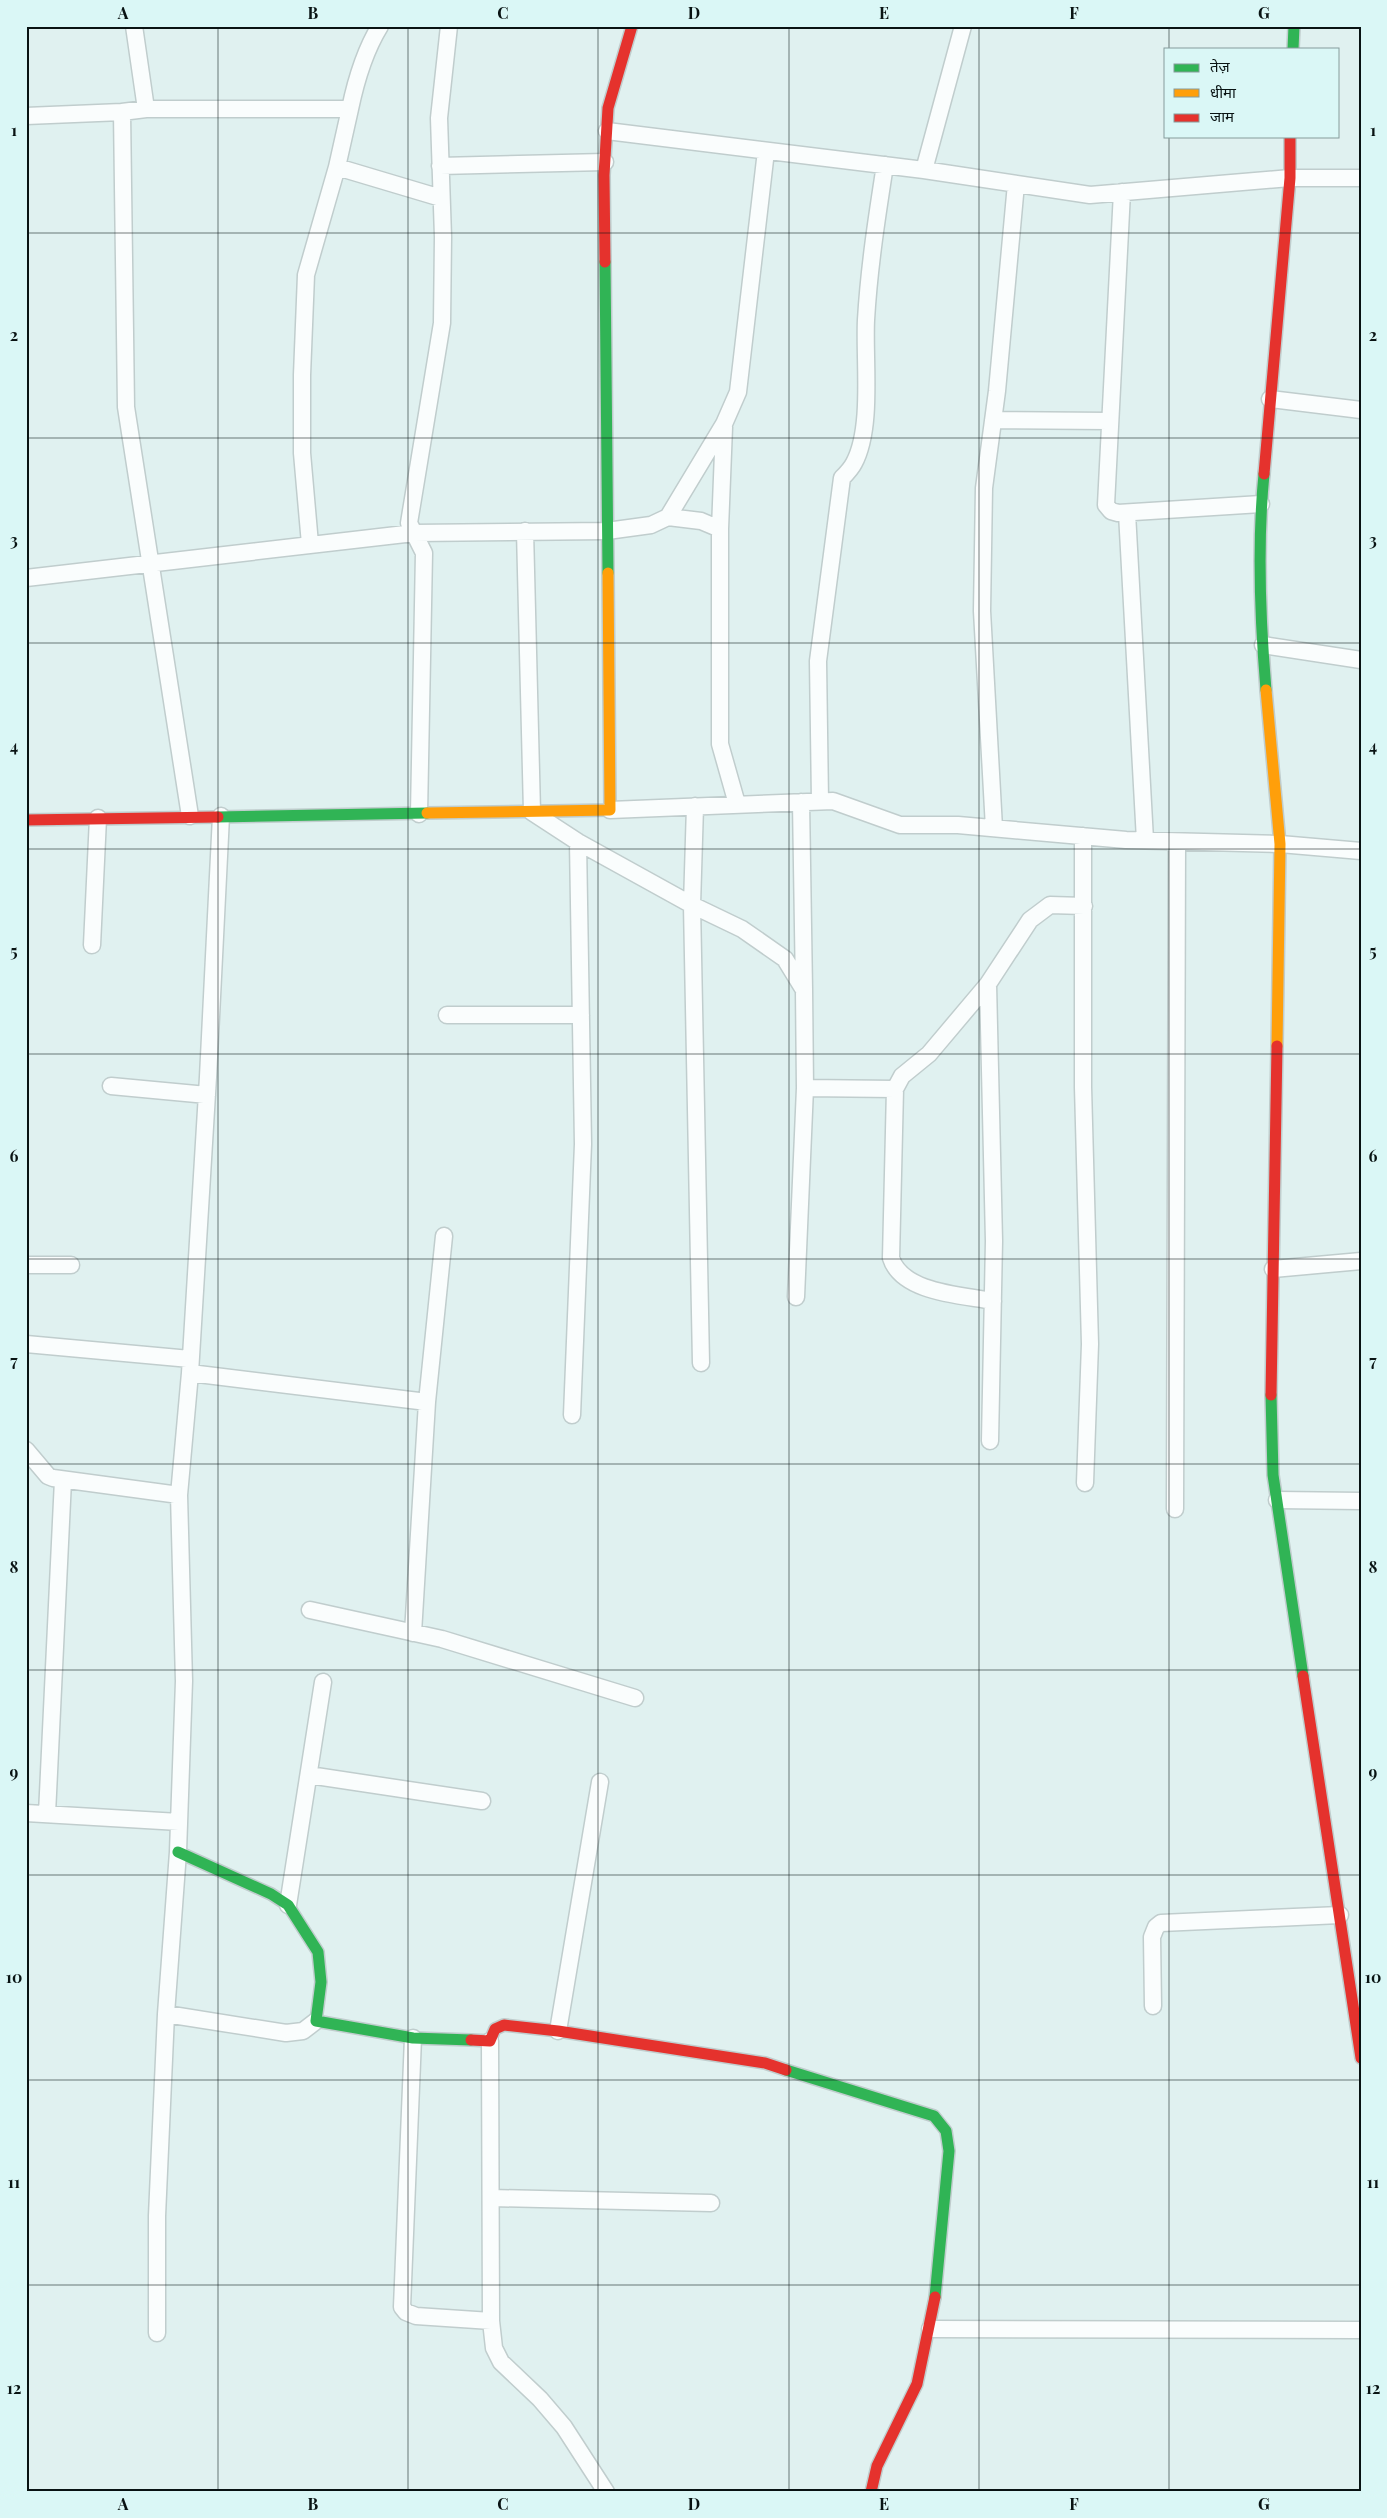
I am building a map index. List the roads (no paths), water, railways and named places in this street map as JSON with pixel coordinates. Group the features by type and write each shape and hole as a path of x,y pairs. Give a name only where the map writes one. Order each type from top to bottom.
{"street":[{"path":"134,26 146,109"},
{"path":"310,544 302,453 302,375 306,275 337,167 355,86 369,43 380,26"},
{"path":"419,814 424,553 409,523 442,323 444,237 439,118 449,26"},
{"path":"610,810 605,162 608,108 632,26"},
{"path":"924,170 963,26"},
{"path":"1293,48 1294,26"},
{"path":"26,116 122,112 146,109 350,109"},
{"path":"122,112 126,407 190,816"},
{"path":"607,131 924,170 1090,196 1290,178 1361,178"},
{"path":"1290,138 1290,178 1261,504 1263,645 1280,844 1271,1422 1273,1474 1361,2058"},
{"path":"668,517 724,424 738,392 766,151"},
{"path":"440,166 605,162"},
{"path":"820,801 818,661 842,478 854,464 861,442 867,387 866,322 874,238 886,165"},
{"path":"337,167 441,198"},
{"path":"994,828 982,611 984,488 993,420 1016,184"},
{"path":"1122,192 1106,505 1111,511 1127,513 1261,504"},
{"path":"1270,399 1361,410"},
{"path":"993,420 1109,421"},
{"path":"724,424 720,529 720,744 736,804"},
{"path":"1127,513 1145,840"},
{"path":"26,578 414,532 608,531 651,525 668,517 701,521 720,529"},
{"path":"526,531 532,812"},
{"path":"1263,645 1361,660"},
{"path":"26,820 532,812 834,800 900,824 994,828 1177,842 1280,844 1361,850"},
{"path":"796,1297 805,1088 801,802"},
{"path":"695,806 692,905 701,1363"},
{"path":"532,812 578,842 692,905 742,928 785,959 804,990"},
{"path":"158,2333 157,2216 166,2014 178,1852 184,1681 178,1495 190,1366 207,1095 221,816"},
{"path":"92,945 98,818"},
{"path":"1083,836 1083,1086 1090,1344 1086,1483"},
{"path":"572,1415 583,1144 578,842"},
{"path":"1175,1508 1177,842"},
{"path":"993,1301 922,1286 909,1280 894,1267 892,1258 895,1089 902,1076 929,1054 988,984 1030,920 1050,905 1084,906"},
{"path":"988,984 994,1241 990,1441"},
{"path":"446,1015 581,1014"},
{"path":"111,1086 207,1095"},
{"path":"805,1088 895,1089"},
{"path":"413,1633 427,1402 444,1236"},
{"path":"1273,1269 1361,1261"},
{"path":"26,1265 71,1265"},
{"path":"26,1344 190,1366 427,1402"},
{"path":"26,1450 48,1476 63,1480 178,1495"},
{"path":"47,1814 63,1480"},
{"path":"1277,1500 1361,1501"},
{"path":"310,1610 442,1639 635,1698"},
{"path":"288,1905 323,1682"},
{"path":"308,1775 482,1801"},
{"path":"558,2031 600,1782"},
{"path":"26,1813 179,1822"},
{"path":"166,2014 286,2033 303,2031 316,2021 321,1982 318,1952 288,1905 271,1894 178,1852"},
{"path":"1153,2006 1152,1937 1156,1927 1161,1923 1340,1916"},
{"path":"316,2021 413,2038 490,2040"},
{"path":"606,2492 564,2427 540,2399 500,2362 494,2348 491,2320 490,2040 495,2029 504,2025 558,2031 765,2063 934,2116 943,2124 948,2137 949,2151 930,2329 917,2386 886,2448 871,2484 871,2492"},
{"path":"413,2038 402,2307 406,2312 416,2316 491,2320"},
{"path":"492,2198 711,2203"},
{"path":"930,2329 1361,2330"}]}
